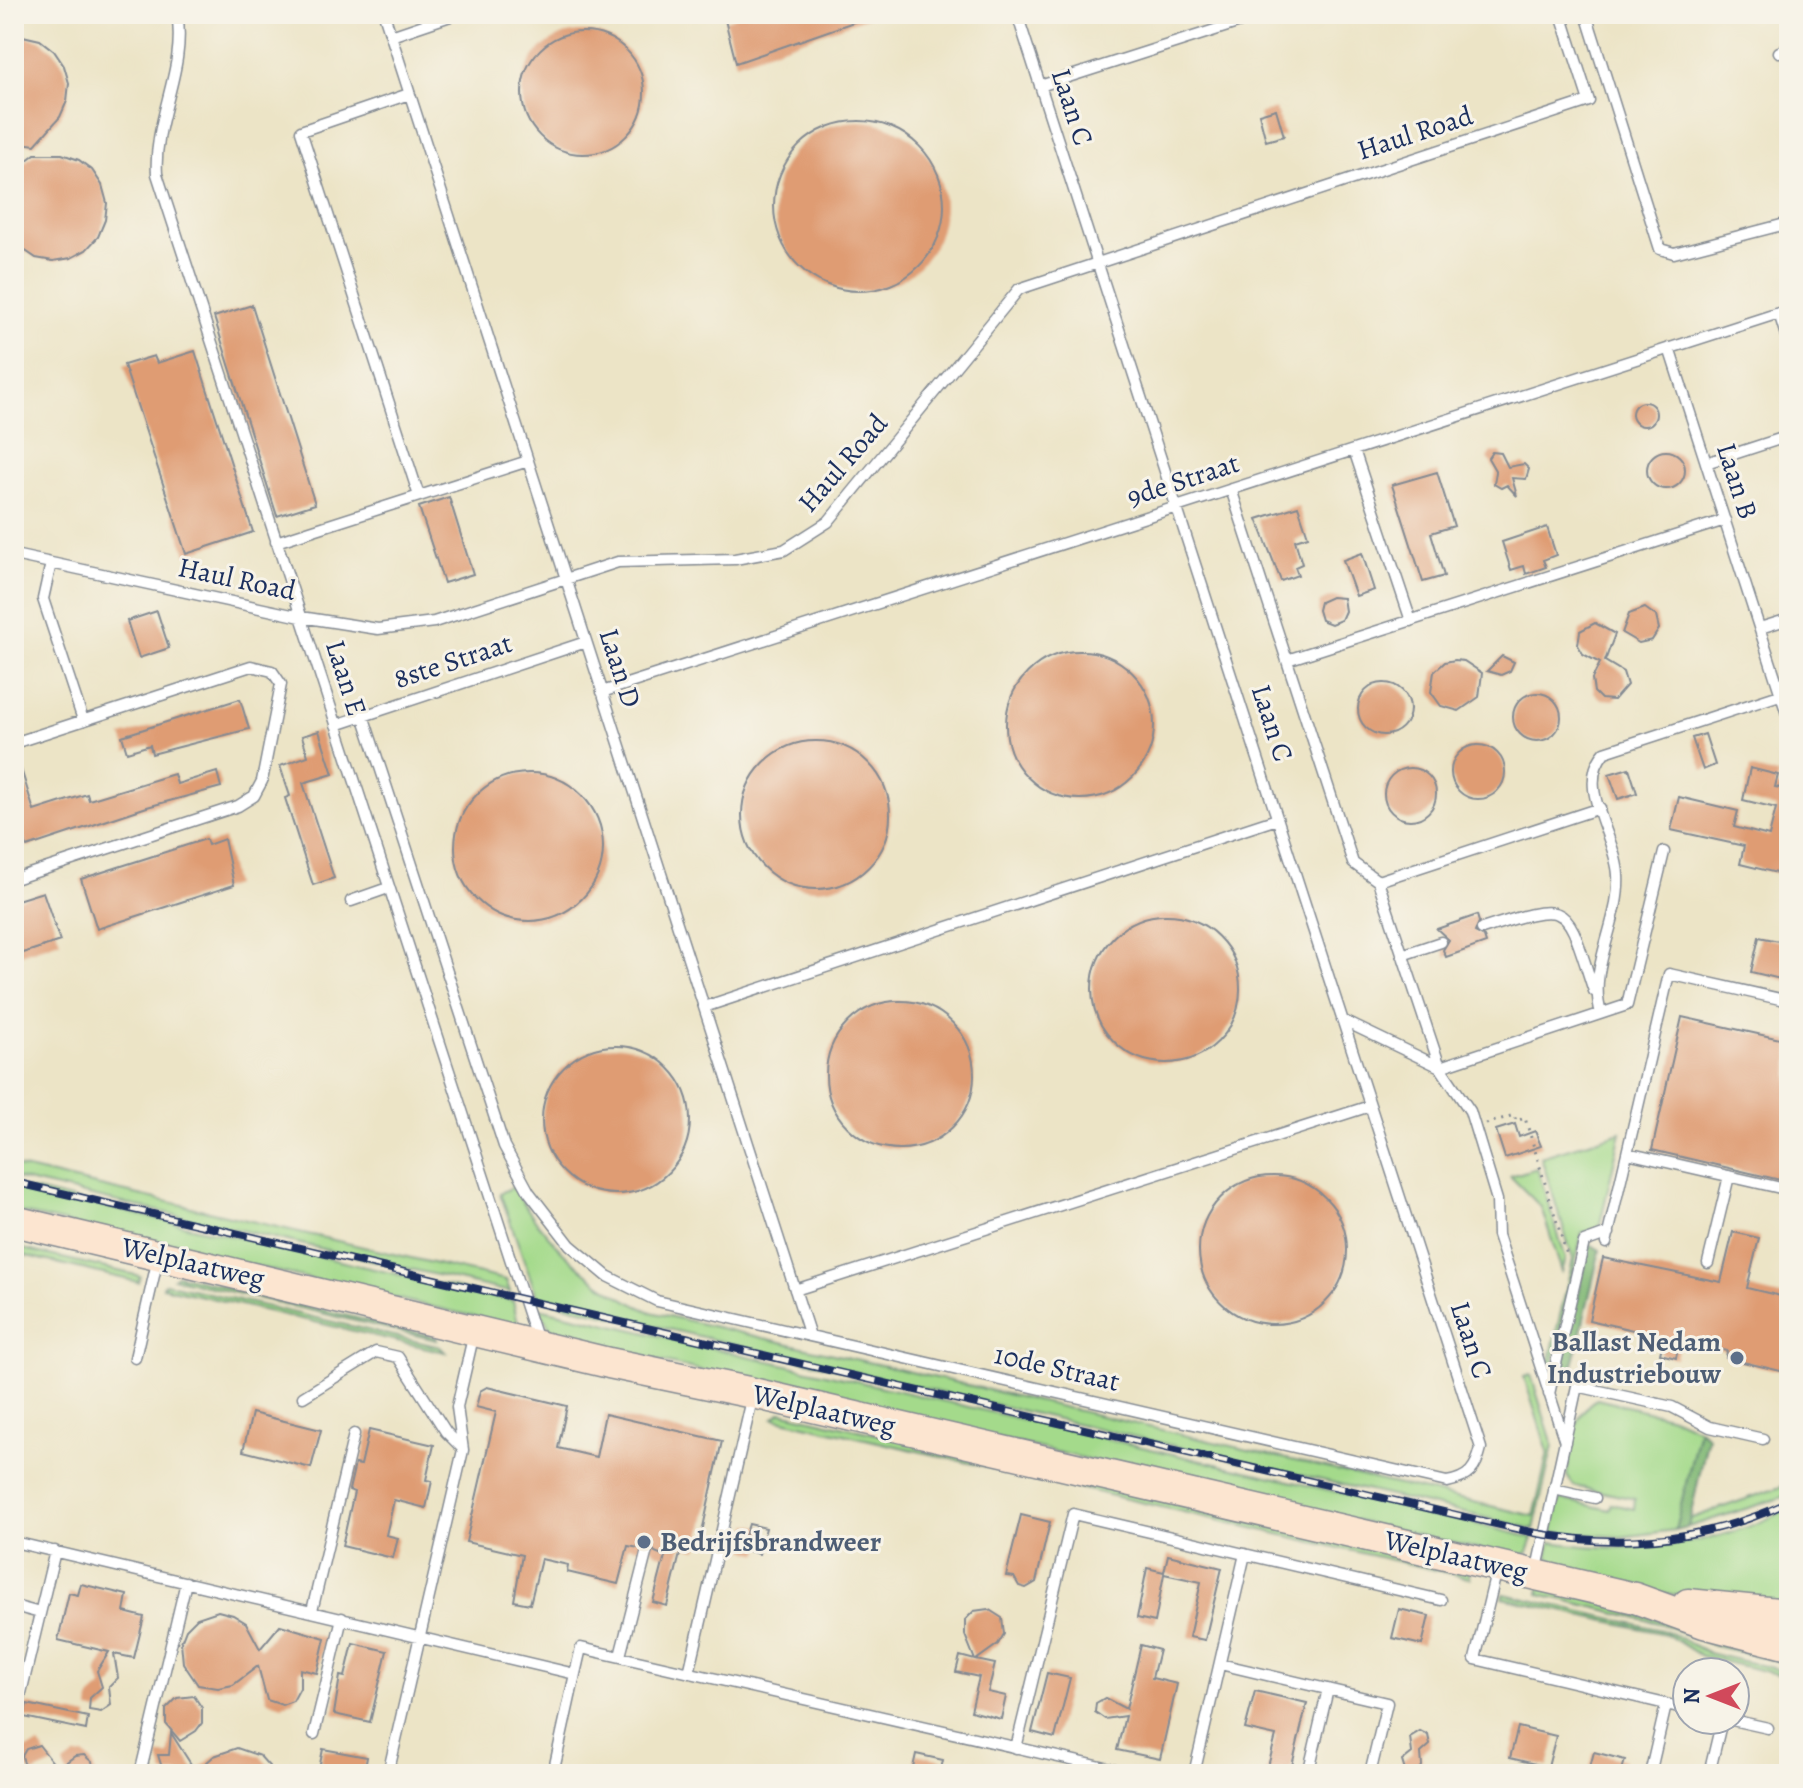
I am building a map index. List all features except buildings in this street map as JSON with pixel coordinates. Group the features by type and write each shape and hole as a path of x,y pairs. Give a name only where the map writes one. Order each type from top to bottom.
{"street":[{"name":"Welplaatweg","path":"14,1221 538,1346 1635,1598 1704,1623 1789,1645"},
{"name":"Welplaatweg","path":"1635,1598 1789,1614"}],"lane":[{"name":"Laan E","path":"177,14 177,61 158,133 157,174 538,1346"},
{"name":"Laan D","path":"384,14 810,1336"},
{"path":"391,36 456,14"},
{"name":"Laan C","path":"1017,14 1481,1448 1477,1467 1462,1480 1447,1482"},
{"path":"1040,86 1246,17 1265,14"},
{"name":"Haul Road","path":"14,555 301,617 378,629 434,622 599,568 633,560 762,556 801,541 828,522 1019,289 1589,101 1561,14"},
{"path":"1586,14 1660,249 1674,253 1789,223"},
{"path":"409,94 301,131 419,496"},
{"name":"9de Straat","path":"602,692 1779,313 1789,345"},
{"name":"Laan B","path":"1669,348 1760,628 1785,694 1789,720"},
{"path":"1706,463 1789,436"},
{"path":"1354,450 1411,621"},
{"path":"276,542 528,461"},
{"path":"1231,489 1353,863 1378,881 1440,1067 1470,1111 1497,1200 1498,1235 1565,1442"},
{"path":"1287,660 1725,520"},
{"path":"51,563 43,599 83,720"},
{"path":"1760,628 1789,619"},
{"name":"8ste Straat","path":"336,725 586,642"},
{"path":"14,743 251,666 272,671 281,684 267,765 254,796 238,806 14,879"},
{"path":"1595,993 1618,894 1614,851 1593,774 1605,752 1785,694"},
{"name":"10de Straat","path":"363,715 504,1146 529,1192 570,1245 607,1276 657,1301 1447,1482"},
{"path":"1378,881 1600,808"},
{"path":"704,1007 1277,819"},
{"path":"1342,1020 1440,1067 1627,1005 1664,852"},
{"path":"351,901 388,888"},
{"path":"1482,929 1537,911 1556,912 1565,917 1575,933 1601,1013"},
{"path":"1402,955 1441,942"},
{"path":"1549,1395 1584,1242 1607,1238 1669,974 1789,1001"},
{"path":"795,1290 1370,1106"},
{"path":"1627,1153 1789,1190"},
{"path":"1708,1263 1729,1176"},
{"path":"135,1358 159,1254"},
{"path":"388,1774 463,1450 457,1407 475,1331"},
{"path":"303,1397 376,1352 398,1357 446,1432 463,1450"},
{"path":"1535,1575 1577,1386 1672,1407 1710,1427 1763,1439"},
{"path":"689,1673 753,1393"},
{"path":"312,1611 354,1434"},
{"path":"1554,1489 1595,1498"},
{"path":"1016,1748 1073,1514 1441,1600"},
{"path":"14,1542 575,1674"},
{"path":"620,1656 647,1550"},
{"path":"14,1722 18,1692 55,1551"},
{"path":"1194,1774 1245,1554"},
{"path":"1497,1566 1475,1659 1671,1706"},
{"path":"140,1774 186,1582"},
{"path":"14,1606 40,1613"},
{"path":"314,1734 342,1618"},
{"path":"553,1774 581,1648 1132,1774"},
{"path":"1220,1664 1387,1703 1370,1774"},
{"path":"1308,1774 1328,1689"},
{"path":"1650,1774 1666,1705"},
{"path":"1751,1724 1768,1728"},
{"path":"1709,1774 1718,1736"}],"path":[{"path":"1475,1127 1514,1115 1516,1121 1525,1118 1569,1260"}],"green space":[{"path":"1621,1132 1599,1228 1582,1233 1552,1369 1548,1368 1573,1259 1541,1157"},
{"path":"14,1166 506,1280 510,1292 14,1178"},
{"path":"1537,1168 1566,1259 1562,1272 1541,1207 1510,1176"},
{"path":"14,1186 513,1301 518,1323 516,1326 14,1211"},
{"path":"513,1187 540,1226 572,1261 609,1290 651,1312 1534,1516 1548,1452 1524,1377 1531,1375 1553,1445 1534,1529 538,1299 500,1193"},
{"path":"1590,1244 1600,1250 1571,1374 1561,1372"},
{"path":"14,1247 140,1276 138,1282 14,1253"},
{"path":"177,1275 436,1337 437,1340 173,1278"},
{"path":"165,1283 440,1347 445,1352 163,1287"},
{"path":"539,1308 1533,1538 1528,1552 1518,1558 555,1337"},
{"path":"1597,1399 1672,1417 1699,1429 1675,1530 1621,1537 1552,1532 1560,1499 1610,1510 1612,1504 1634,1509 1635,1499 1574,1486 1567,1476 1571,1444 1578,1422 1589,1404"},
{"path":"781,1412 1469,1572 1470,1578 774,1418"},
{"path":"1699,1429 1708,1436 1688,1527 1675,1530"},
{"path":"1789,1484 1789,1494 1780,1498 1688,1527 1689,1519"},
{"path":"1789,1508 1789,1606 1641,1591 1554,1565 1548,1556 1551,1542 1642,1547 1703,1540 1733,1532"},
{"path":"1541,1585 1789,1657 1789,1664 1711,1645 1663,1624 1539,1594"},
{"path":"1504,1594 1666,1631 1708,1653 1721,1656 1701,1656 1666,1634 1503,1598"},
{"path":"1751,1663 1789,1672 1789,1677 1751,1668"}],"railway":[{"path":"14,1182 1535,1533 1600,1540 1665,1538 1728,1525 1789,1502"}],"place":[{"name":"Ballast Nedam Industriebouw","path":"1737,1358"},
{"name":"Bedrijfsbrandweer","path":"644,1542"}]}
